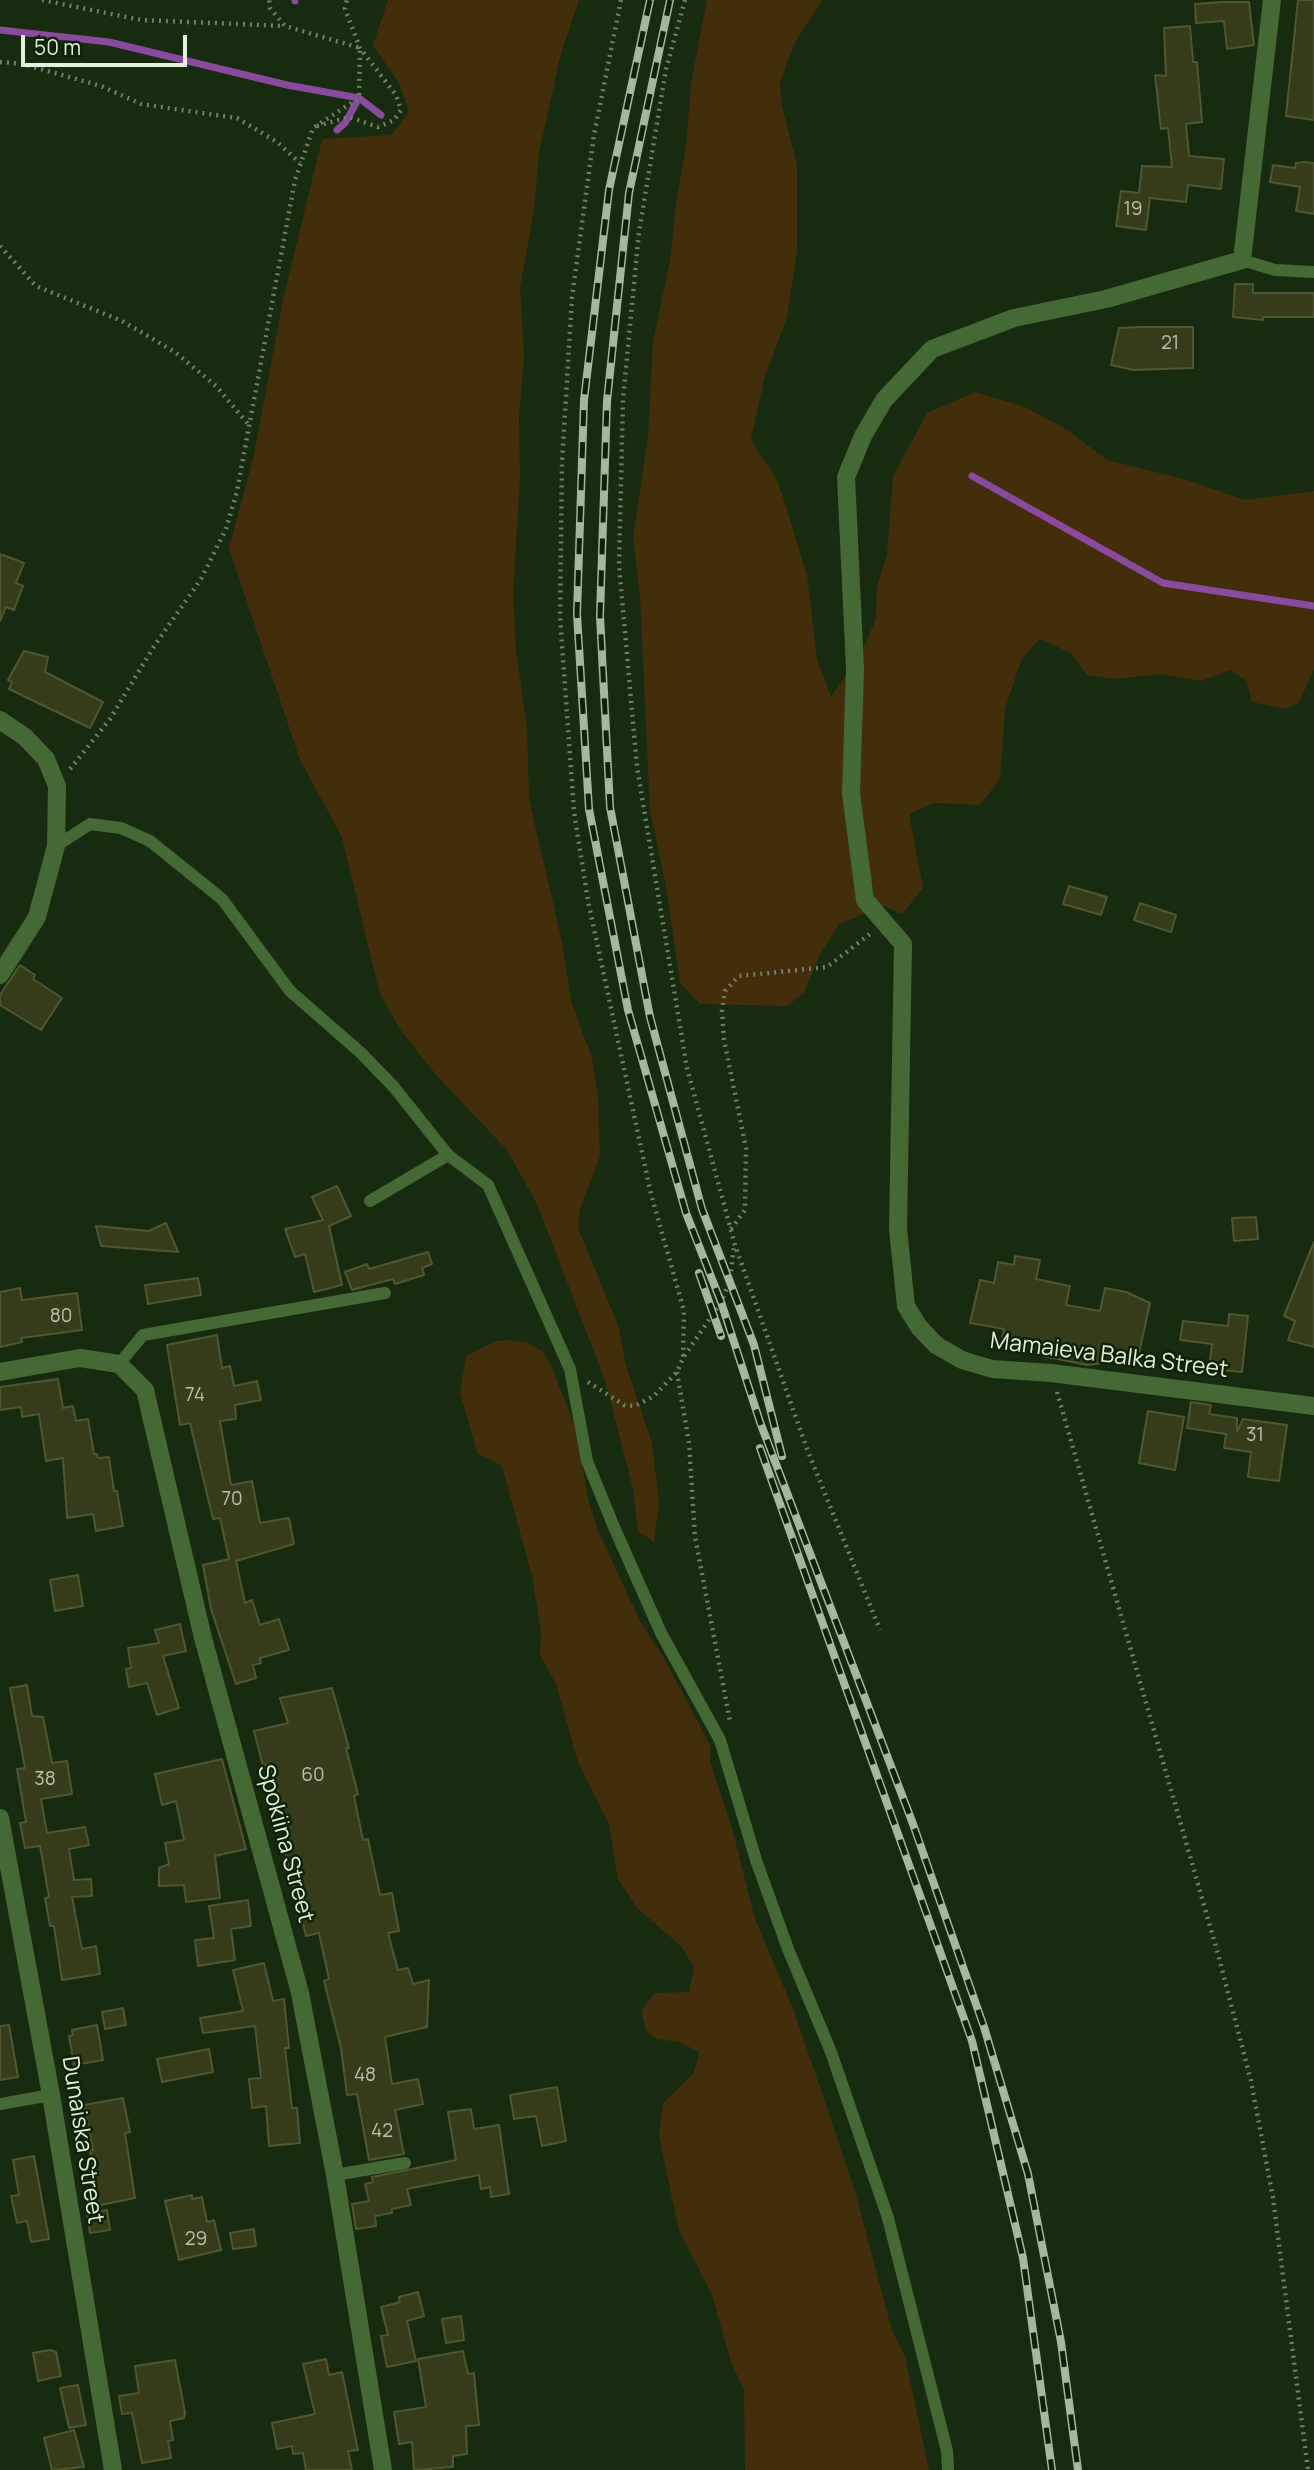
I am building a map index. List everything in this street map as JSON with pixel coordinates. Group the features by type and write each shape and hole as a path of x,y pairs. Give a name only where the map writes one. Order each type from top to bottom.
{"street":[{"path":"886,924 865,900 851,793 855,669 846,477 863,436 884,400 932,349 1014,318 1106,299 1242,260 1272,0"},
{"path":"0,720 25,737 46,759 57,786 56,846 37,917 0,975"},
{"name":"Mamaieva Balka Street","path":"886,924 903,944 898,1229 906,1306 936,1345 962,1360 992,1368 1314,1406"},
{"path":"0,1372 80,1357 119,1364"},
{"name":"Spokiina Street","path":"119,1364 145,1390 203,1638 300,1993 335,2175 383,2470"},
{"name":"Dunaiska Street","path":"0,1818 51,2095 113,2470"}],"lane":[{"path":"1242,260 1275,270 1314,272"},
{"path":"56,846 90,824 121,828 150,841 222,899 290,991 361,1053 448,1155 488,1185 570,1369 587,1461 661,1633 720,1740 770,1898 831,2052 880,2193 947,2451 948,2470"},
{"path":"370,1201 448,1155"},
{"path":"119,1364 143,1335 385,1293"},
{"path":"0,2104 51,2095"},
{"path":"335,2175 405,2163"}],"path":[{"path":"43,0 141,20 285,26 360,48"},
{"path":"269,0 270,8 285,26"},
{"path":"313,128 349,117 378,127 394,120 401,110 396,94 360,48 345,9 347,0"},
{"path":"621,0 594,135 572,296 562,463 560,617 573,812 588,901 651,1194 684,1311 683,1358"},
{"path":"685,0 666,69 639,232 623,399 619,565 637,767 687,1068 735,1245 807,1449 880,1630"},
{"path":"57,786 110,719 216,551 237,491 284,232 300,163 313,128 359,98 360,48"},
{"path":"0,62 23,64 101,86 141,104 237,118 277,142 300,163"},
{"path":"0,246 36,286 122,321 175,352 216,386 248,424"},
{"path":"731,1230 745,1210 746,1148 724,1040 722,1010 725,992 739,976 827,967 886,924"},
{"path":"570,1369 617,1402 635,1406 654,1396 677,1373 683,1358 721,1302 730,1280 735,1245"},
{"path":"677,1373 689,1443 695,1537 730,1723"},
{"path":"1051,1373 1218,1954 1251,2081 1273,2198 1308,2470"}],"shaded area":[{"path":"388,0 579,0 560,57 539,153 534,210 520,287 524,356 519,416 520,479 513,593 516,651 527,729 529,799 562,942 571,1001 592,1058 598,1097 600,1156 580,1209 578,1228 618,1325 626,1365 652,1443 659,1503 654,1542 638,1531 633,1489 606,1383 537,1204 507,1150 438,1077 399,1028 379,991 342,837 300,760 229,548 254,455 283,300 322,139 392,135 409,111 399,83 373,45"},
{"path":"707,0 822,0 794,44 780,83 782,106 797,165 797,252 787,317 764,379 751,440 775,476 782,494 807,575 817,659 831,697 862,651 876,619 877,586 887,555 893,476 927,413 975,392 1025,407 1066,429 1107,460 1187,480 1245,500 1314,491 1314,669 1299,703 1284,709 1252,702 1247,681 1230,670 1201,681 1160,674 1115,679 1087,675 1071,653 1040,639 1022,658 1005,709 1000,779 980,805 934,803 909,814 923,888 902,914 884,906 839,924 820,954 804,993 787,1006 700,1004 680,983 666,886 650,811 640,596 633,538 648,437 653,342 670,261 676,202 686,147 691,84"},
{"path":"496,1341 528,1343 542,1351 551,1365 574,1424 589,1503 599,1533 640,1621 665,1660 710,1745 710,1761 732,1828 755,1919 793,2009 820,2087 856,2195 892,2331 905,2356 929,2470 745,2470 744,2390 731,2362 712,2295 679,2230 659,2137 663,2103 694,2073 699,2052 679,2042 657,2039 647,2032 641,2011 655,1993 689,1992 694,1968 682,1947 637,1908 618,1879 609,1824 578,1762 556,1684 540,1655 541,1631 532,1576 502,1466 477,1453 460,1392 466,1356"}],"building":[{"path":"1298,0 1314,0 1314,120 1286,116"},
{"path":"1249,2 1254,45 1227,49 1224,21 1196,23 1195,4"},
{"path":"1190,26 1193,62 1197,62 1202,122 1186,124 1189,156 1224,159 1221,189 1188,185 1186,202 1150,198 1146,230 1116,226 1121,191 1139,193 1142,166 1172,167 1168,128 1161,129 1155,75 1166,76 1164,28"},
{"path":"1296,163 1314,163 1314,214 1296,211 1300,187 1270,182 1273,165 1295,168"},
{"path":"1235,284 1253,284 1253,293 1314,293 1314,317 1263,317 1263,320 1233,317"},
{"path":"1193,327 1193,368 1133,370 1111,365 1119,328"},
{"path":"0,554 24,563 16,583 23,586 14,610 6,607 0,621"},
{"path":"24,651 48,657 45,672 103,702 90,728 9,689 12,682 8,680"},
{"path":"1069,886 1107,897 1101,915 1063,904"},
{"path":"1140,903 1176,915 1171,932 1134,920"},
{"path":"20,965 35,975 33,979 62,998 41,1030 0,1005 0,995"},
{"path":"337,1186 351,1216 329,1226 342,1285 314,1292 305,1254 295,1257 285,1229 323,1220 312,1197"},
{"path":"1256,1217 1258,1239 1234,1241 1232,1218"},
{"path":"166,1223 178,1252 101,1246 96,1226 149,1231"},
{"path":"1314,1242 1314,1347 1288,1340 1295,1321 1284,1316"},
{"path":"428,1252 432,1264 422,1268 424,1275 395,1284 393,1279 352,1290 345,1272 367,1264 369,1269"},
{"path":"1015,1256 1040,1260 1036,1279 1070,1286 1066,1305 1100,1311 1105,1288 1126,1292 1150,1303 1136,1367 1113,1362 1087,1365 1043,1356 1044,1351 1001,1343 1004,1329 970,1323 980,1280 994,1283 998,1262 1014,1265"},
{"path":"198,1278 201,1295 148,1304 145,1285"},
{"path":"20,1288 22,1300 77,1293 82,1330 21,1338 22,1342 0,1347 0,1292"},
{"path":"1229,1314 1248,1316 1242,1372 1209,1369 1212,1344 1180,1340 1183,1321 1228,1326"},
{"path":"217,1335 222,1368 230,1366 234,1386 257,1381 261,1400 235,1405 236,1419 220,1421 231,1485 252,1481 260,1523 289,1518 294,1544 236,1561 245,1603 252,1600 260,1625 279,1619 289,1650 260,1658 261,1663 253,1665 256,1678 236,1684 211,1609 203,1565 229,1559 220,1518 213,1519 190,1423 180,1425 167,1345"},
{"path":"58,1379 63,1408 73,1406 76,1421 88,1419 94,1454 97,1454 98,1458 109,1457 123,1526 96,1531 93,1514 67,1518 63,1458 46,1461 39,1414 22,1417 21,1407 0,1410 0,1387"},
{"path":"1191,1402 1211,1405 1209,1414 1237,1418 1237,1432 1243,1419 1287,1425 1279,1481 1248,1477 1251,1452 1224,1448 1226,1434 1187,1428"},
{"path":"1148,1411 1184,1417 1175,1470 1139,1463"},
{"path":"78,1575 83,1606 55,1611 50,1580"},
{"path":"180,1624 186,1651 163,1656 179,1708 157,1715 147,1683 129,1687 126,1669 131,1668 128,1648 159,1643 155,1630"},
{"path":"27,1685 32,1716 43,1717 52,1763 67,1761 72,1794 41,1799 47,1833 85,1827 89,1845 69,1849 74,1880 91,1879 92,1896 72,1897 82,1949 96,1946 100,1974 62,1980 54,1926 50,1926 45,1898 49,1897 40,1846 25,1848 20,1823 26,1822 17,1769 25,1768 10,1688"},
{"path":"332,1688 349,1748 346,1748 358,1794 354,1796 363,1840 368,1839 380,1895 392,1893 399,1931 388,1933 398,1970 408,1968 413,1984 429,1980 427,2027 385,2037 392,2084 418,2079 423,2104 395,2110 404,2154 369,2160 357,2094 347,2095 341,2048 324,1981 329,1979 319,1933 306,1936 284,1846 289,1846 279,1795 269,1764 263,1766 254,1731 288,1723 280,1698"},
{"path":"222,1759 246,1849 215,1856 220,1898 186,1902 184,1885 159,1886 159,1868 169,1864 165,1843 184,1840 176,1801 162,1805 155,1774"},
{"path":"248,1900 251,1926 231,1929 235,1960 198,1966 195,1940 214,1938 209,1906"},
{"path":"264,1963 273,2001 284,1999 289,2048 285,2048 292,2108 297,2108 300,2143 269,2146 266,2106 252,2108 249,2079 261,2078 255,2026 203,2033 200,2018 243,2011 233,1970"},
{"path":"123,2008 126,2025 105,2029 102,2012"},
{"path":"9,2025 18,2077 0,2080 0,2026"},
{"path":"97,2025 103,2060 74,2065 69,2036 73,2035 72,2030"},
{"path":"209,2049 213,2072 162,2082 157,2059"},
{"path":"557,2087 566,2141 542,2146 536,2116 514,2119 510,2095"},
{"path":"123,2098 130,2132 125,2133 135,2198 96,2206 90,2150 93,2150 84,2105"},
{"path":"471,2109 474,2129 499,2125 509,2194 491,2197 490,2187 481,2189 479,2175 407,2189 411,2205 375,2216 376,2226 356,2229 352,2204 369,2201 365,2184 373,2182 372,2177 456,2160 448,2112"},
{"path":"34,2156 49,2239 31,2242 27,2221 17,2223 11,2196 19,2195 13,2160"},
{"path":"192,2195 192,2199 202,2197 207,2222 214,2220 221,2250 179,2260 165,2201"},
{"path":"107,2210 110,2230 90,2233 87,2213"},
{"path":"254,2229 256,2246 233,2249 230,2233"},
{"path":"418,2292 424,2316 407,2321 416,2361 387,2367 381,2336 388,2335 381,2307 400,2302 399,2297"},
{"path":"461,2316 464,2340 446,2343 442,2319"},
{"path":"50,2350 56,2352 61,2376 38,2381 33,2353"},
{"path":"463,2351 468,2374 474,2373 479,2425 466,2426 467,2454 453,2456 453,2467 414,2470 412,2442 399,2444 394,2412 426,2407 418,2359"},
{"path":"326,2359 329,2375 342,2372 358,2450 348,2451 352,2470 306,2470 303,2453 293,2454 292,2446 277,2449 272,2423 315,2414 303,2364"},
{"path":"175,2360 184,2418 170,2421 173,2440 168,2441 171,2458 142,2463 132,2413 122,2414 119,2396 139,2393 135,2366"},
{"path":"78,2385 86,2425 69,2428 60,2388"},
{"path":"74,2430 84,2467 52,2470 44,2438"}],"waterway":[{"path":"0,30 109,42 287,85 359,98 381,115"},
{"path":"337,130 345,123 359,98"},
{"path":"972,476 1163,583 1314,606"}],"railway":[{"path":"650,0 609,190 584,400 577,614 589,809 628,1010 686,1213 721,1302 760,1422 913,1824 984,2027 1028,2174 1061,2342 1078,2470"},
{"path":"670,0 629,193 607,401 600,616 610,807 650,1017 702,1209 754,1345 782,1456"},
{"path":"699,1273 721,1336"},
{"path":"760,1448 972,2041 1023,2258 1052,2470"}]}
